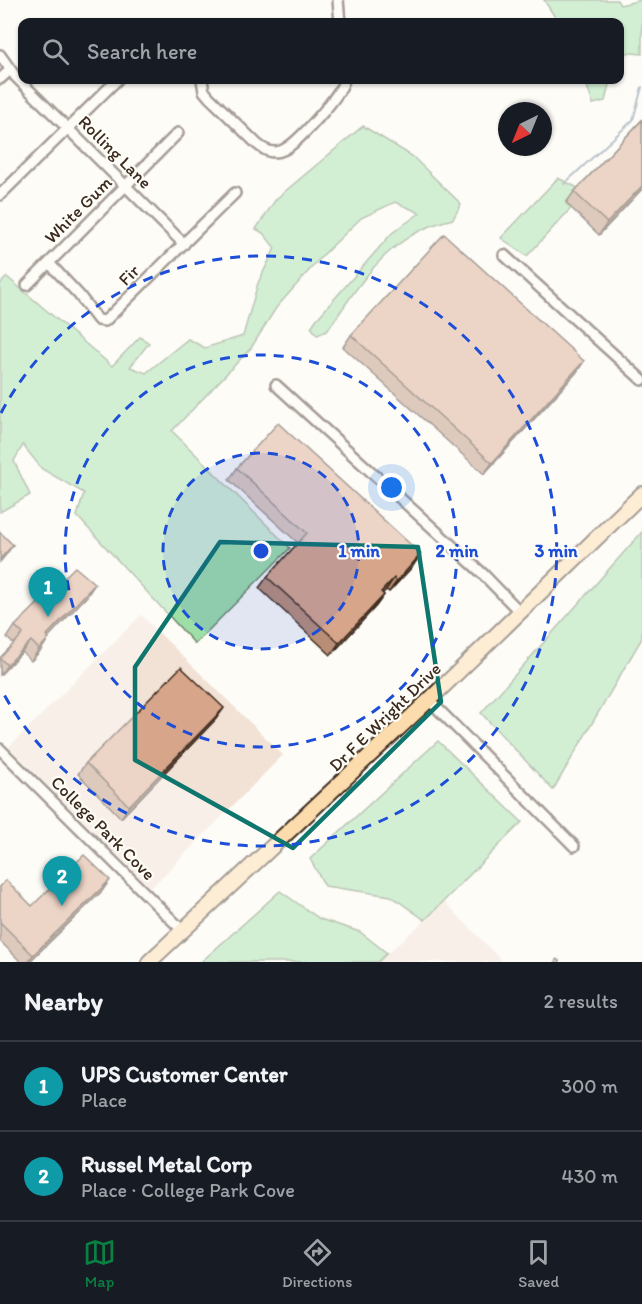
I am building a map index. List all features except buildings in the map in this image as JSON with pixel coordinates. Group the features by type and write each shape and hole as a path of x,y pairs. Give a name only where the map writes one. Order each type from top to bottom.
{"highway":[{"name":"Dr F E Wright Drive","path":"149,962 429,700 642,494"}],"street":[{"path":"338,0 340,18"},
{"name":"Rolling Lane","path":"0,55 16,73"},
{"path":"0,80 16,73"},
{"name":"Rolling Lane","path":"26,84 184,244"},
{"path":"0,195 113,84"},
{"path":"203,84 204,91 264,150 276,152 290,145 338,95 342,84"},
{"name":"White Gum","path":"27,285 178,133"},
{"name":"Fir","path":"49,263 70,284 98,320 105,321 235,193"},
{"path":"504,255 642,380"},
{"path":"276,385 482,573 520,612"},
{"path":"429,700 574,846"},
{"name":"College Park Cove","path":"0,749 182,930"}],"highlighted area":[{"path":"220,542 418,547 441,702 293,848 135,760 135,667"}],"shaded area":[{"path":"141,615 283,755 151,888 9,747"},
{"path":"444,901 503,962 378,962 425,920"}],"green space":[{"path":"544,0 617,0 620,5 642,0 642,54 624,52 624,18 555,18"},
{"path":"586,84 609,84 605,101 593,104"},
{"path":"363,126 412,156 461,204 453,219 430,226 394,248 366,277 327,331 317,335 311,327 316,320 392,233 420,213 395,202 361,218 321,257 276,308 251,348 172,431 290,548 195,644 77,516 84,493 42,469 23,445 14,461 30,495 0,512 0,284 7,277 112,366 140,337 149,343 130,367 146,373 188,339 205,348 243,336 258,283 275,248 263,233 256,229 276,199"},
{"path":"558,178 586,192 527,256 501,238"},
{"path":"642,532 642,638 553,790 481,713"},
{"path":"438,741 522,822 425,920 391,896 325,886 310,859"},
{"path":"280,891 320,919 360,932 387,953 378,962 201,962"}],"waterway":[{"path":"564,184 633,120 642,87"}],"place":[{"name":"UPS Customer Center","path":"48,617"},
{"name":"Russel Metal Corp","path":"62,906"}]}
